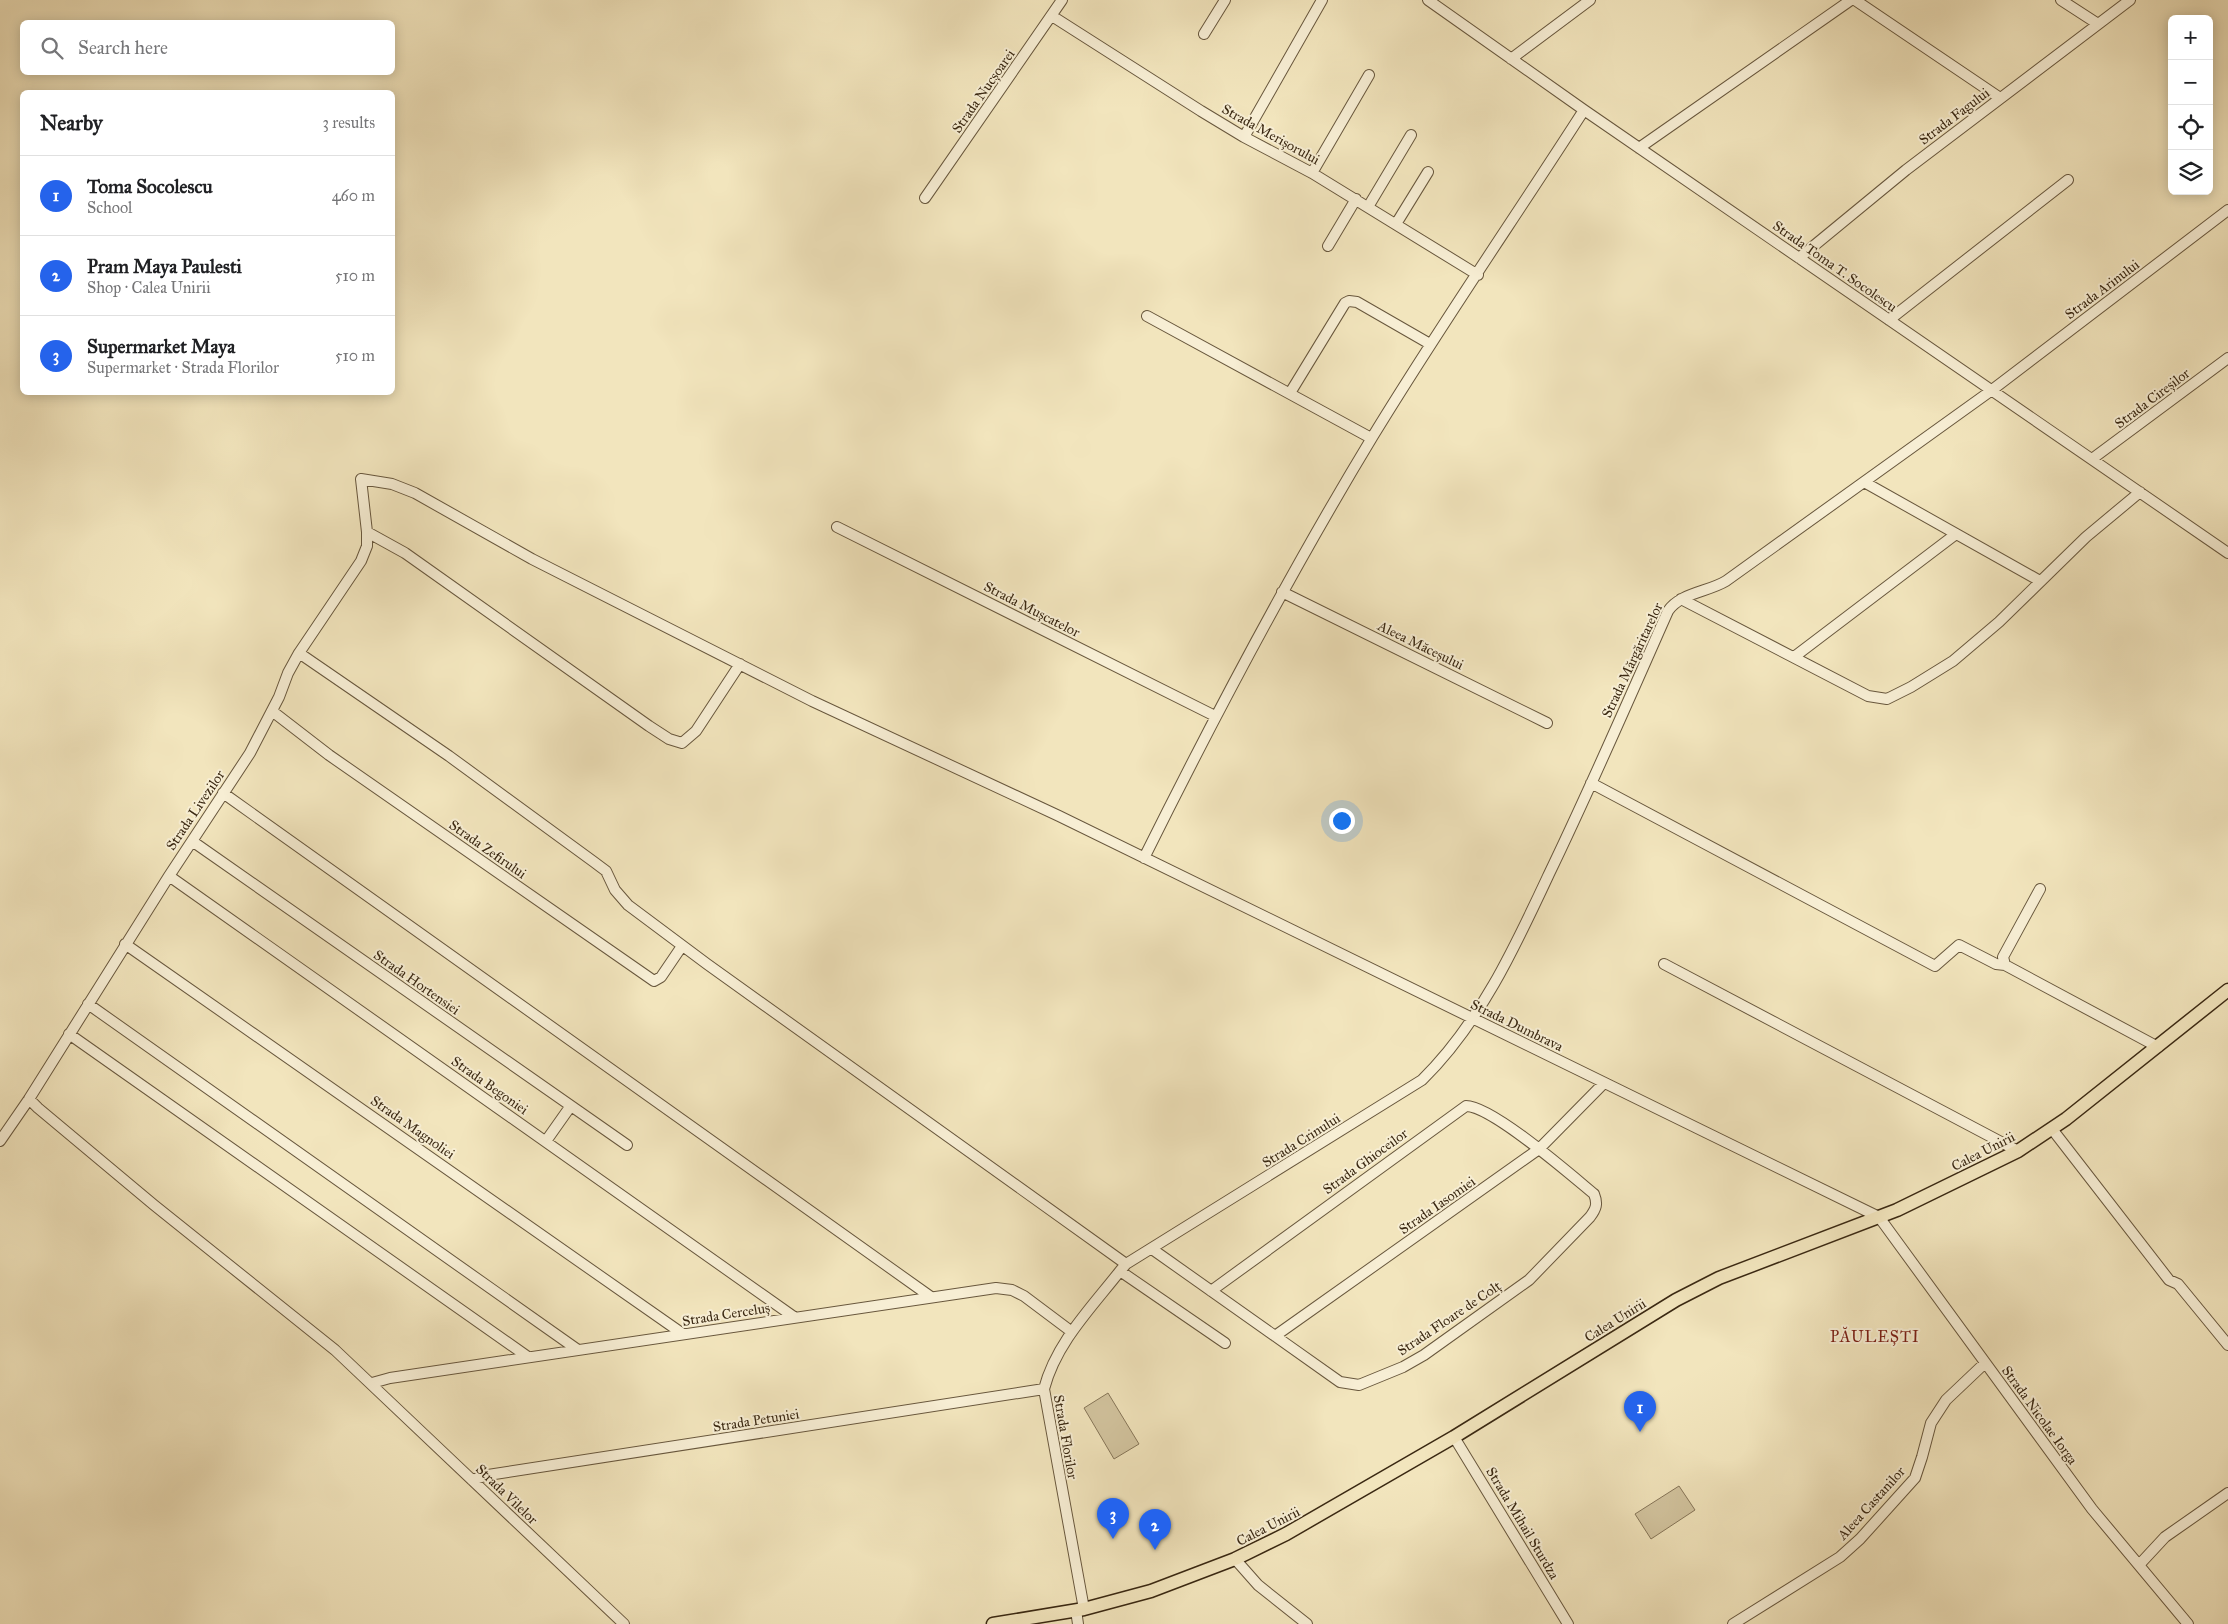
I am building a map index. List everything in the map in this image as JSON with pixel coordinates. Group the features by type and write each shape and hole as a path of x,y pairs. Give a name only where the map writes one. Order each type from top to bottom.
{"main road":[{"name":"Calea Unirii","path":"993,1624 1080,1610 1151,1591 1235,1559 1332,1510 1676,1300 1719,1278 1879,1217 1940,1190 2018,1151 2052,1129 2228,990"}],"street":[{"name":"Strada Nucșoarei","path":"925,198 1062,0"},
{"path":"1204,34 1225,0"},
{"path":"1244,137 1322,0"},
{"name":"Strada Toma T. Socolescu","path":"1428,0 1584,110 2228,553"},
{"path":"1511,59 1590,0"},
{"path":"1639,148 1851,0"},
{"path":"1856,0 2000,98"},
{"path":"2061,0 2098,24"},
{"name":"Strada Fagului","path":"1799,258 1898,176 2130,0"},
{"name":"Strada Merișorului","path":"1052,16 1244,137 1312,173 1478,275"},
{"path":"1312,173 1369,74"},
{"path":"1144,858 1215,716 1282,592 1372,438 1430,344 1478,275 1584,110"},
{"path":"1368,207 1411,135"},
{"path":"1396,224 1428,172"},
{"path":"1889,320 2068,180"},
{"path":"1328,246 1356,199"},
{"name":"Strada Arinului","path":"1992,390 2228,210"},
{"path":"1290,393 1345,302 1357,302 1430,344"},
{"path":"1147,316 1372,438"},
{"name":"Strada Cireșilor","path":"2092,459 2228,358"},
{"name":"Strada Mărgăritarelor","path":"1473,1019 1528,918 1668,611 1674,603 1714,589 1726,581 1992,390"},
{"name":"Strada Livezilor","path":"0,1141 30,1099 125,944 250,753 299,653 361,561 367,546 367,532 361,479"},
{"name":"Strada Dumbrava","path":"361,479 392,484 415,493 532,559 812,701 1144,858 1879,1217"},
{"path":"1864,482 2040,581"},
{"path":"1681,599 1868,696 1886,700 1953,661 1999,622 2086,537 2140,492"},
{"name":"Strada Mușcatelor","path":"837,527 1215,716"},
{"path":"367,532 405,553 649,726 675,742 682,743 696,731 740,664"},
{"path":"1794,657 1956,534"},
{"name":"Aleea Măceșului","path":"1282,592 1547,723"},
{"path":"299,653 449,756 594,862 606,871 616,890 628,905 1225,1343"},
{"name":"Strada Zefirului","path":"272,711 329,755 654,981 661,977 682,946"},
{"path":"1591,783 1935,966 1959,945 1996,964 2005,965 2158,1047"},
{"path":"223,793 931,1297"},
{"name":"Strada Hortensiei","path":"192,841 570,1107 627,1145"},
{"name":"Strada Begoniei","path":"169,876 546,1140 794,1317"},
{"path":"2005,965 2003,958 2040,889"},
{"name":"Strada Magnoliei","path":"125,944 683,1334"},
{"path":"1664,964 2018,1151"},
{"path":"88,1004 578,1350"},
{"name":"Strada Crinului","path":"1123,1268 1422,1080 1443,1059 1473,1019"},
{"path":"69,1034 528,1358"},
{"name":"Strada Iasomiei","path":"1275,1336 1540,1149 1604,1083"},
{"name":"Strada Vilelor","path":"30,1099 38,1108 146,1198 335,1350 372,1383 624,1624"},
{"name":"Strada Ghioceilor","path":"1211,1291 1466,1106 1480,1108 1540,1149"},
{"path":"546,1140 570,1107"},
{"path":"2052,1129 2168,1280 2178,1284 2228,1345"},
{"name":"Strada Floare de Colț","path":"1152,1249 1340,1382 1359,1385 1403,1367 1424,1355 1529,1280 1596,1210 1597,1200 1594,1194 1540,1149"},
{"name":"Strada Nicolae Iorga","path":"1879,1217 2092,1509 2188,1624"},
{"name":"Strada Florilor","path":"1078,1624 1080,1610 1044,1389 1049,1370 1057,1354 1123,1268"},
{"name":"Strada Cerceluș","path":"372,1383 384,1379 996,1288 1012,1290 1072,1332"},
{"name":"Aleea Castanilor","path":"1733,1624 1840,1557 1860,1539 1914,1478 1931,1423 1946,1400 1985,1363"},
{"name":"Strada Petuniei","path":"472,1480 488,1475 1044,1389"},
{"name":"Strada Mihail Sturdza","path":"1454,1437 1568,1624"},
{"path":"2139,1565 2165,1538 2228,1492"},
{"path":"1235,1559 1258,1585 1307,1624"}],"shaded area":[{"path":"1108,1393 1139,1444 1114,1459 1084,1408"},
{"path":"1679,1486 1695,1510 1651,1539 1635,1514"}],"place":[{"name":"Toma Socolescu","path":"1640,1432"},
{"name":"Supermarket Maya","path":"1113,1539"},
{"name":"Pram Maya Paulesti","path":"1155,1550"}],"district":[{"name":"PĂULEȘTI","path":"1875,1336"}]}
